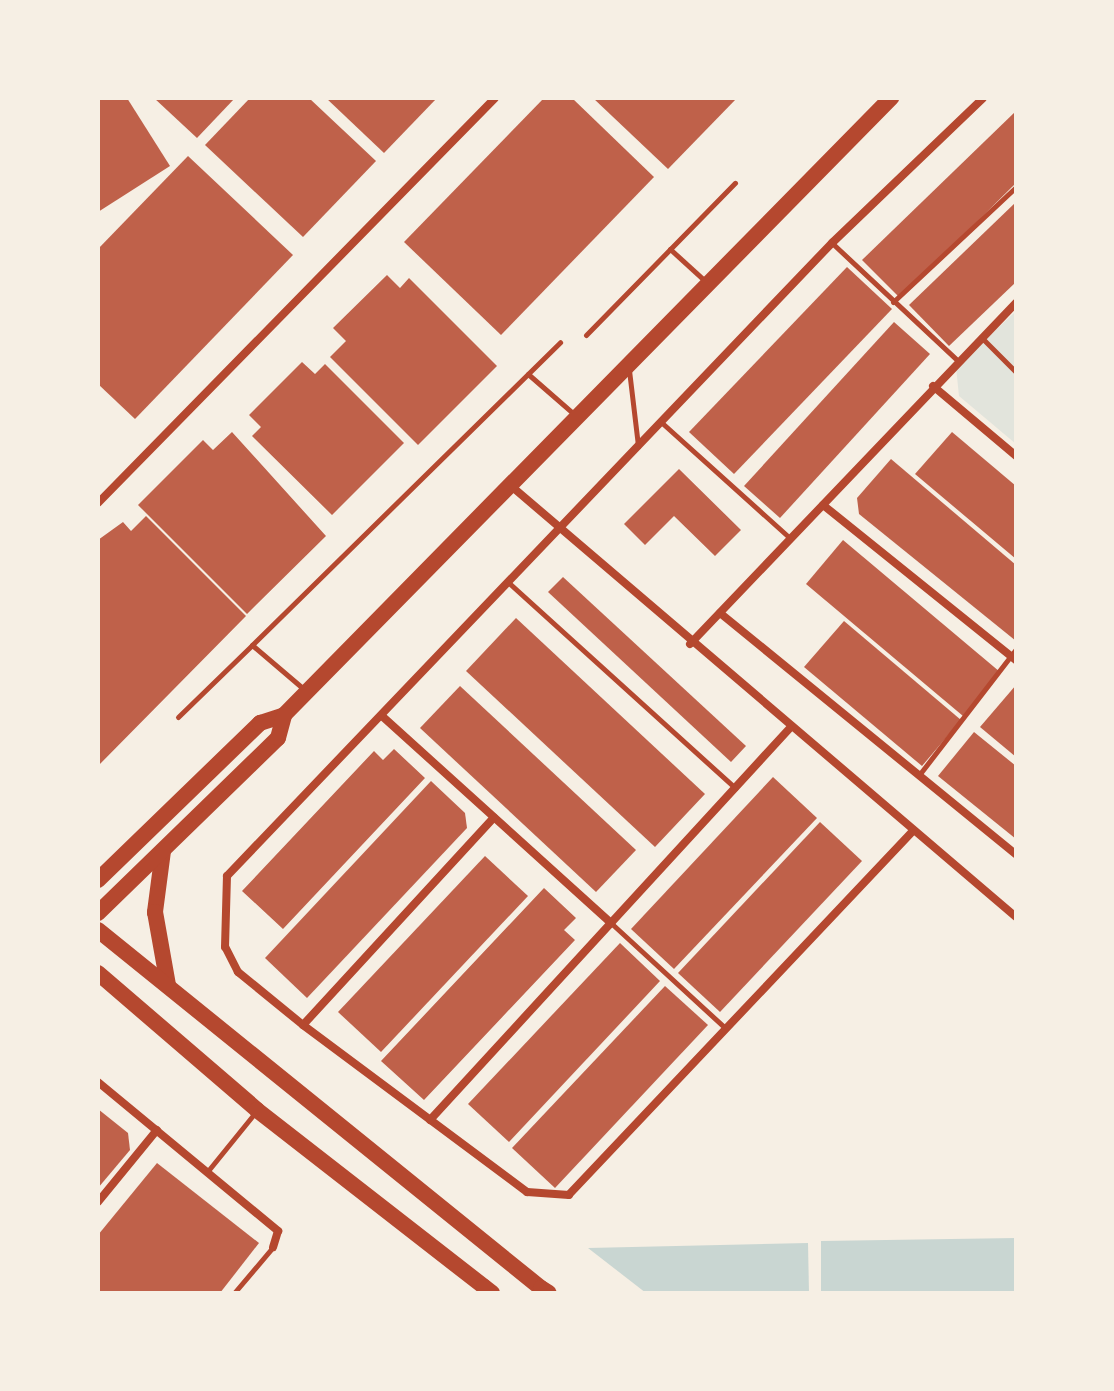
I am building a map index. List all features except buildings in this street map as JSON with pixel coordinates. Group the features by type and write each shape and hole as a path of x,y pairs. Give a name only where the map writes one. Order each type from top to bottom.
{"main road":[{"path":"98,880 260,723 284,715 891,98"},
{"path":"98,913 278,738 284,715"},
{"path":"163,849 155,912 168,985"},
{"path":"98,930 546,1291"},
{"path":"98,973 257,1110 488,1291"}],"street":[{"path":"98,503 495,98"},
{"path":"911,833 569,1195 527,1192 303,1025 238,972 225,947 227,876 832,243 983,98"},
{"path":"690,644 956,359 1016,303"},
{"path":"933,386 1016,456"},
{"path":"510,484 556,531 911,833 1016,917"},
{"path":"823,505 1014,655"},
{"path":"720,613 1016,854"},
{"path":"382,716 611,923"},
{"path":"430,1120 789,729"},
{"path":"303,1025 494,817"},
{"path":"98,1082 278,1231 273,1247"},
{"path":"98,1202 157,1130"}],"lane":[{"path":"586,335 735,183"},
{"path":"893,302 1016,187"},
{"path":"832,243 956,359"},
{"path":"670,249 708,284"},
{"path":"980,336 1016,372"},
{"path":"178,717 560,342"},
{"path":"628,365 638,446"},
{"path":"528,374 578,417"},
{"path":"661,422 790,538"},
{"path":"508,582 735,788"},
{"path":"252,645 307,691"},
{"path":"919,775 1014,655"},
{"path":"611,923 725,1028"},
{"path":"207,1172 257,1110"},
{"path":"234,1293 273,1247"}],"shaded area":[{"path":"1016,311 1016,444 959,396 956,367"},
{"path":"1016,1238 1016,1293 821,1293 821,1241"},
{"path":"808,1243 809,1293 646,1293 588,1248"}]}
